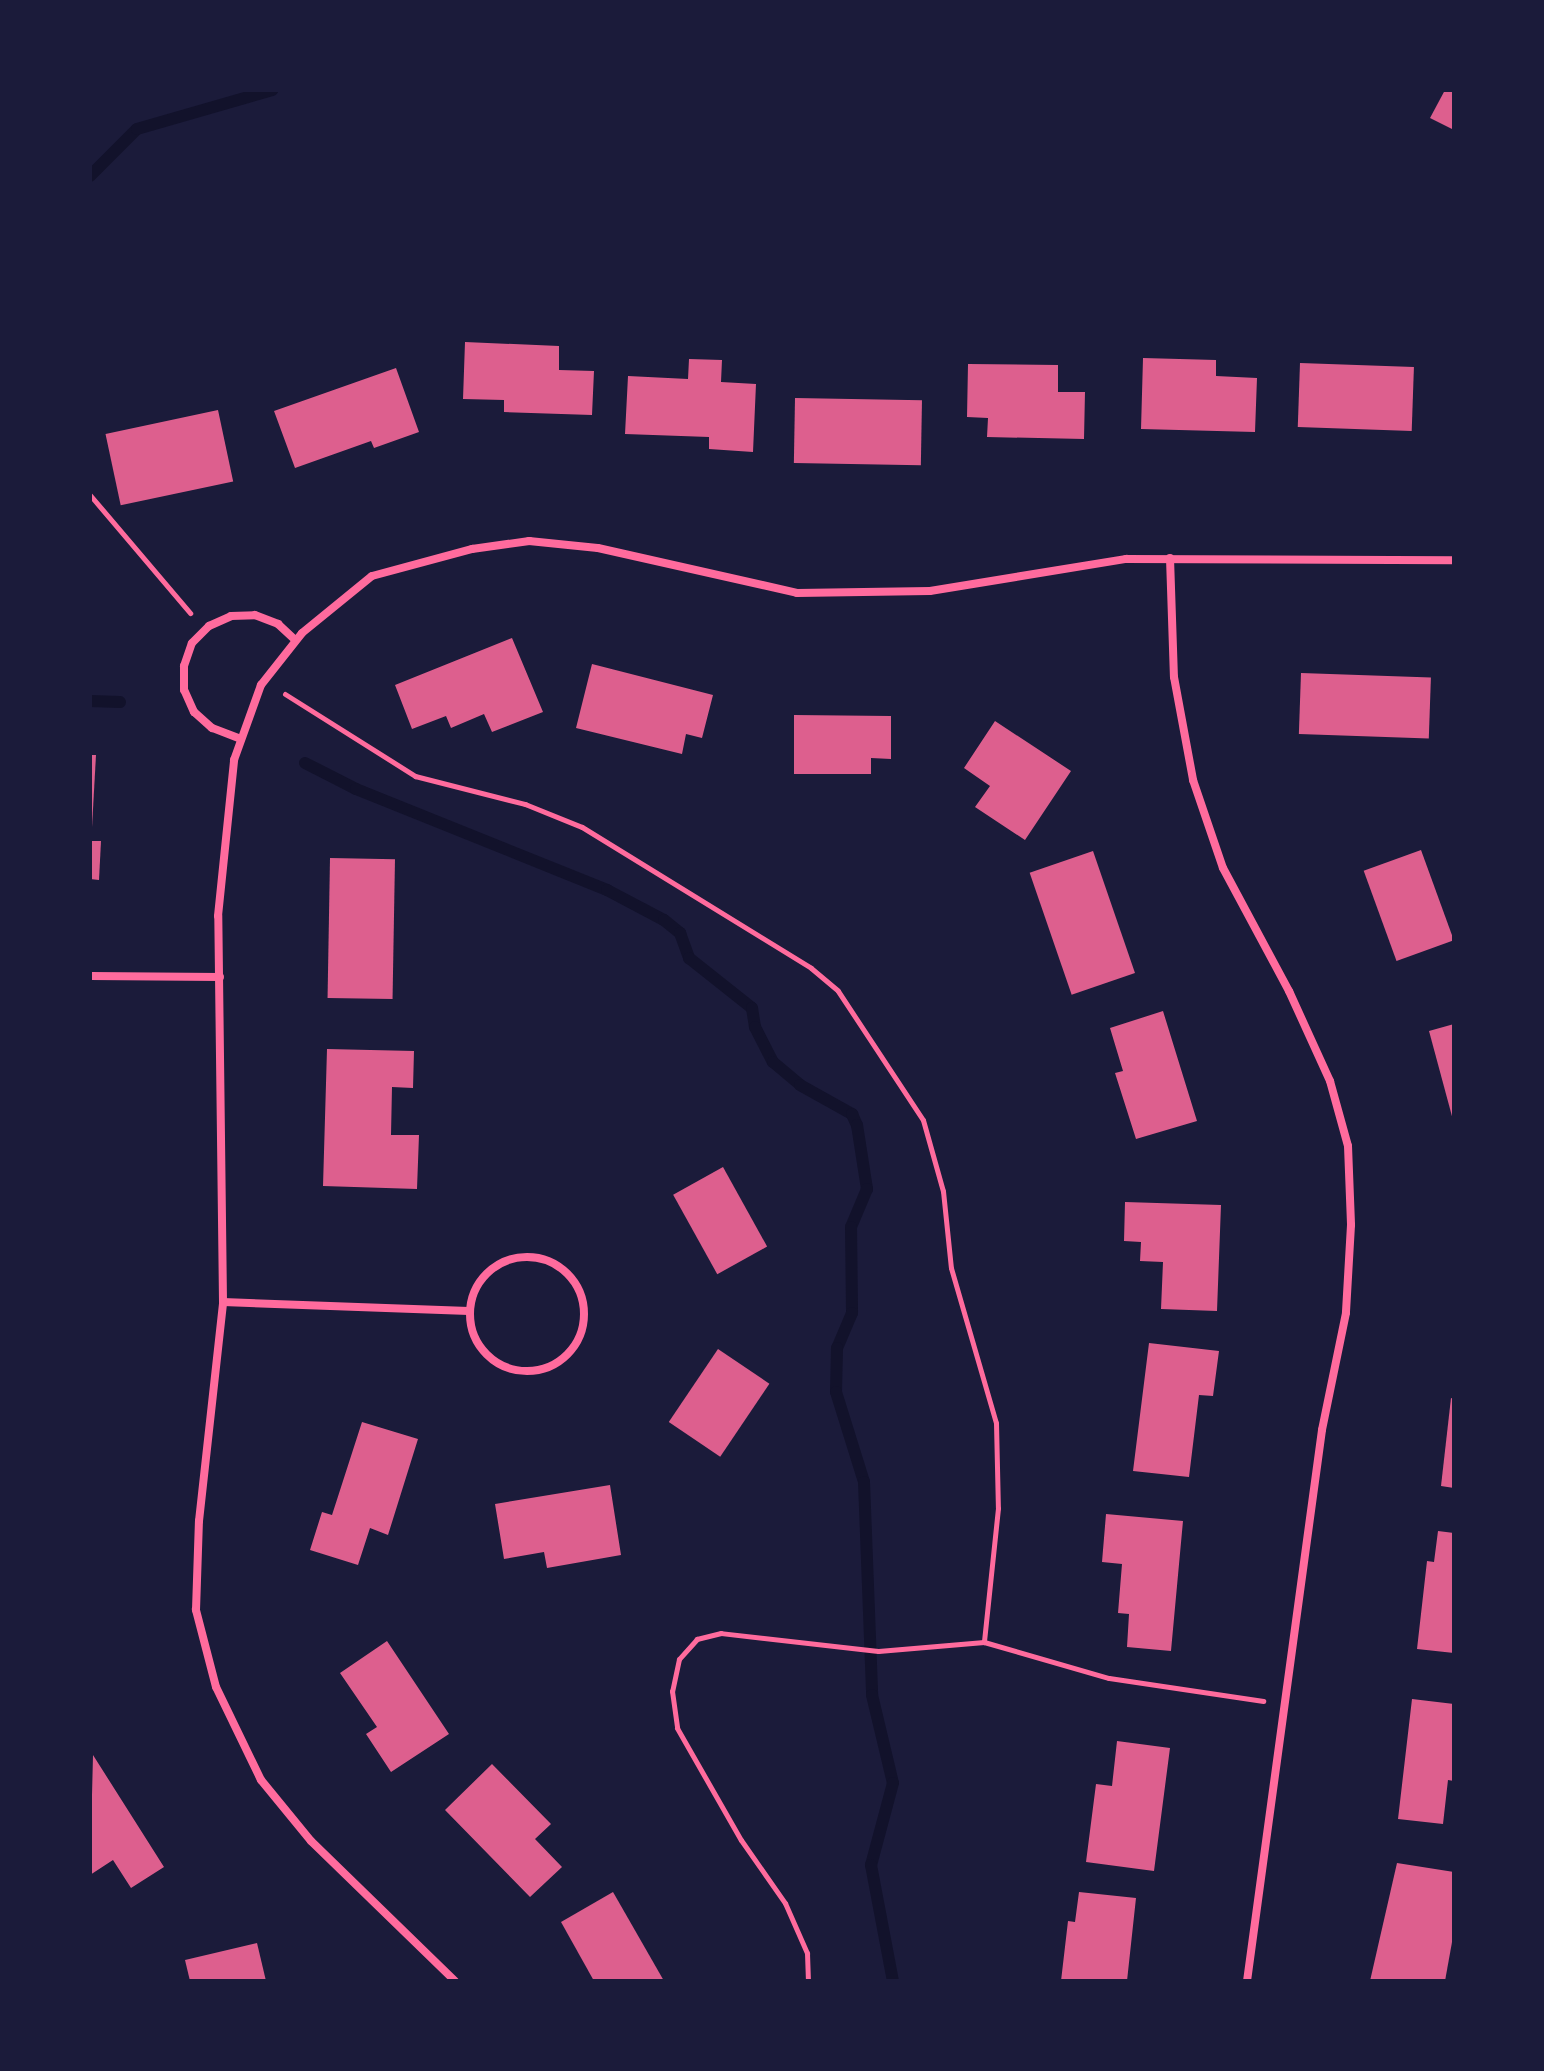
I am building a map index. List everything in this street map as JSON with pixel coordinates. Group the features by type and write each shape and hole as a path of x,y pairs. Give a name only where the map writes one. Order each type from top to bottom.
{"street":[{"path":"455,1981 311,1841 261,1780 216,1687 196,1610 199,1521 223,1302 220,900 234,760 267,676 295,640 372,576 472,549 529,541 598,548 797,593 930,591 1089,564 1170,558 1454,560"},
{"path":"1170,558 1174,677 1193,780 1223,868 1289,991 1330,1081 1348,1146 1351,1225 1346,1313 1322,1430 1247,1981"},
{"path":"241,739 212,728 194,712 184,690 184,666 192,643 208,627 231,616 255,615 278,624 295,640"},
{"path":"90,976 220,977"},
{"path":"529,1256 569,1275 581,1294 584,1316 579,1338 566,1356 546,1368 524,1371 484,1353 472,1334 469,1311 474,1289 488,1272 507,1260 529,1256"},
{"path":"223,1302 469,1311"}],"path":[{"path":"90,495 180,604 208,627"},
{"path":"267,676 280,692 415,776 525,804 582,827 701,896 838,991 923,1120 943,1191 951,1268 996,1423 998,1508 984,1642"},
{"path":"808,1981 807,1953 785,1903 741,1840 677,1728 672,1691 679,1659 697,1639 721,1633 878,1651 984,1642 1109,1678 1284,1702"}],"building":[{"path":"1445,90 1454,90 1454,130 1430,118"},
{"path":"465,342 559,346 559,370 594,371 592,415 504,412 504,400 463,399"},
{"path":"1143,358 1216,360 1216,376 1257,378 1255,432 1141,429"},
{"path":"689,359 722,360 721,382 756,384 753,452 709,449 709,437 625,434 628,376 688,379"},
{"path":"1300,363 1414,367 1412,431 1298,427"},
{"path":"968,364 1058,365 1058,392 1085,392 1084,439 987,437 988,418 967,417"},
{"path":"396,368 419,432 374,448 371,441 295,468 274,411"},
{"path":"795,398 922,400 921,465 794,463"},
{"path":"218,410 233,481 121,505 106,434"},
{"path":"512,638 543,712 492,732 484,714 451,728 446,716 412,729 395,685"},
{"path":"592,664 713,695 702,738 686,734 682,754 576,728"},
{"path":"1301,673 1431,678 1429,738 1299,734"},
{"path":"794,715 891,716 891,759 871,758 871,774 794,774"},
{"path":"995,721 1071,771 1025,840 975,807 990,786 964,768"},
{"path":"90,755 96,755 92,827 90,827"},
{"path":"90,841 101,841 99,880 90,879"},
{"path":"1421,850 1454,940 1397,961 1364,871"},
{"path":"1093,851 1135,973 1072,995 1030,873"},
{"path":"330,858 395,859 393,999 328,998"},
{"path":"1163,1011 1197,1121 1136,1139 1115,1073 1123,1071 1110,1028"},
{"path":"1454,1024 1454,1120 1453,1120 1429,1031"},
{"path":"327,1049 414,1051 413,1088 392,1087 391,1135 419,1135 417,1189 323,1186"},
{"path":"723,1167 767,1247 717,1274 673,1195"},
{"path":"1125,1202 1221,1205 1217,1311 1161,1309 1163,1262 1140,1261 1141,1242 1124,1241"},
{"path":"1149,1343 1219,1351 1213,1396 1199,1395 1189,1477 1133,1471"},
{"path":"718,1349 769,1384 720,1457 669,1422"},
{"path":"1451,1398 1454,1399 1454,1488 1441,1486"},
{"path":"362,1422 418,1439 388,1535 370,1528 358,1565 310,1550 322,1512 332,1515"},
{"path":"610,1485 621,1555 547,1568 544,1552 504,1559 495,1504"},
{"path":"1106,1514 1183,1521 1171,1651 1127,1647 1129,1614 1118,1613 1122,1564 1102,1562"},
{"path":"1438,1531 1454,1533 1454,1653 1417,1649 1427,1561 1434,1562"},
{"path":"387,1641 449,1734 391,1772 366,1734 377,1727 340,1673"},
{"path":"1412,1699 1454,1704 1454,1781 1448,1780 1443,1824 1398,1819"},
{"path":"1117,1741 1170,1748 1154,1871 1086,1862 1096,1784 1112,1786"},
{"path":"93,1755 164,1867 131,1888 113,1860 90,1875"},
{"path":"492,1764 551,1824 535,1839 562,1867 530,1897 445,1810"},
{"path":"1397,1863 1454,1872 1454,1931 1445,1981 1370,1981"},
{"path":"613,1892 664,1981 594,1981 561,1922"},
{"path":"1079,1892 1136,1898 1127,1981 1061,1981 1068,1921 1075,1922"},
{"path":"257,1943 266,1981 190,1981 185,1960"}],"waterway":[{"path":"90,176 137,129 272,90"},
{"path":"90,701 120,702"},
{"path":"305,763 356,789 607,890 664,920 680,933 689,958 752,1008 755,1027 773,1062 800,1085 852,1114 857,1125 867,1189 851,1227 852,1313 837,1348 836,1392 864,1482 872,1695 893,1783 871,1865 893,1981"}]}
